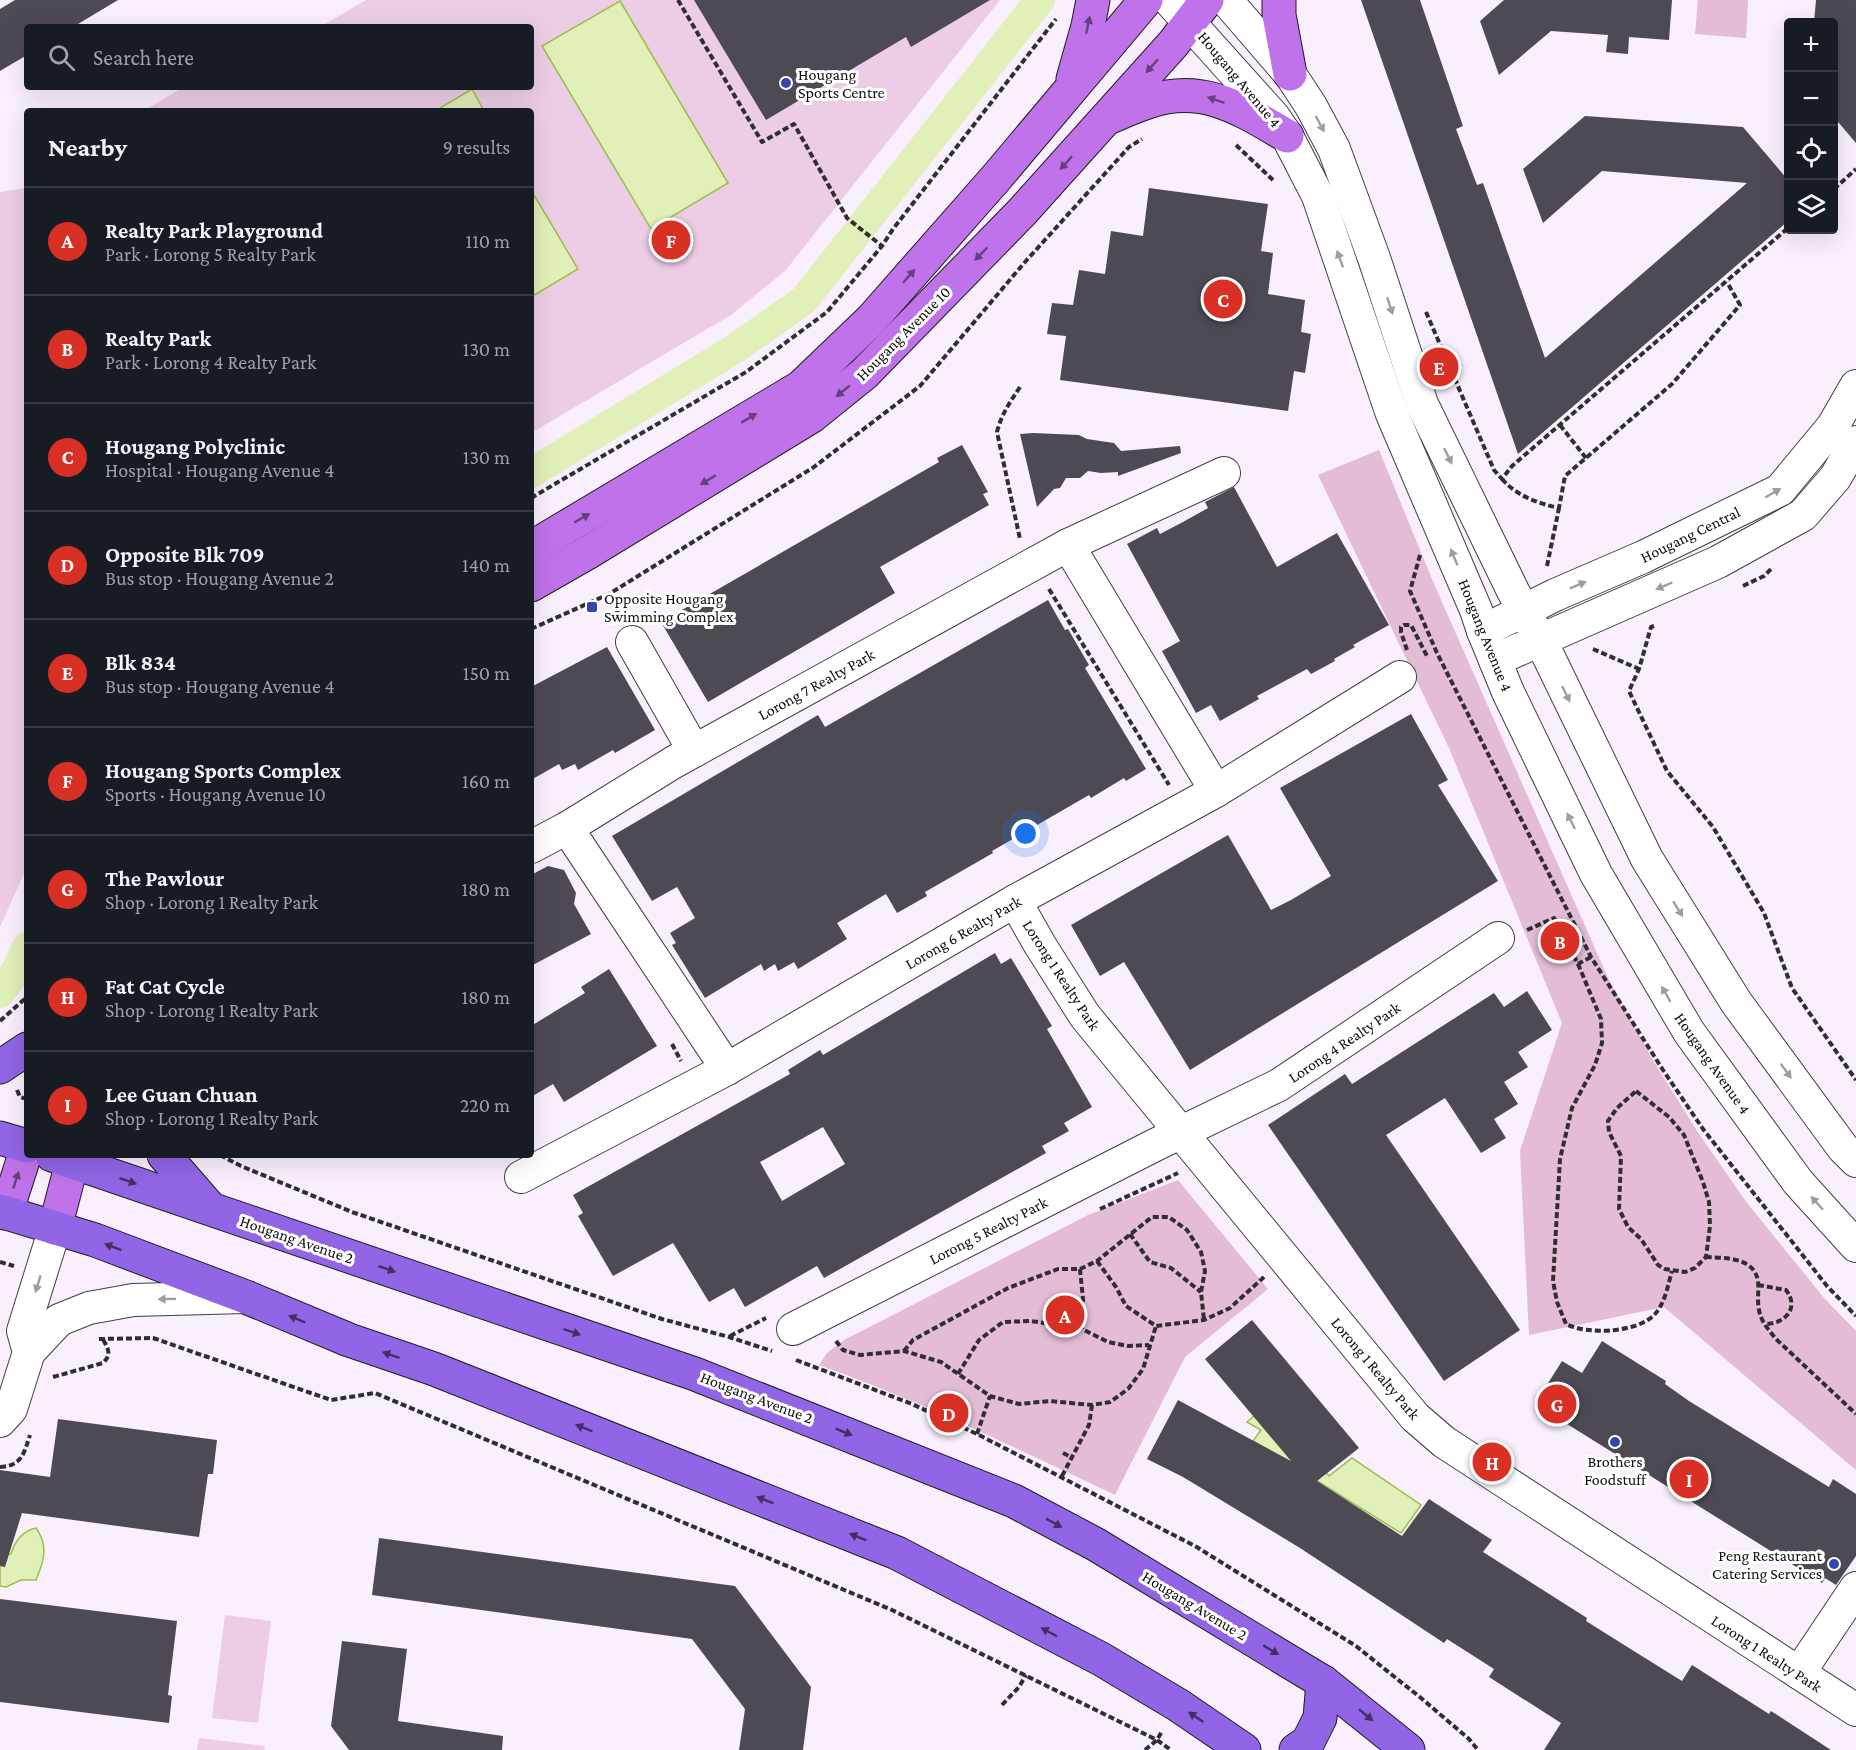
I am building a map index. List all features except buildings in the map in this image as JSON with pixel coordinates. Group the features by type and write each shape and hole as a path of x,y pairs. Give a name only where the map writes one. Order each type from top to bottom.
{"highway":[{"path":"0,1067 24,1051"},
{"path":"0,1137 24,1146"},
{"name":"Hougang Avenue 2","path":"69,1158 212,1210 695,1374 1014,1501 1095,1544 1323,1682 1408,1750"},
{"path":"167,1158 212,1210"},
{"path":"2,1218 55,1228 95,1240 246,1297 349,1340 434,1369 897,1553 1101,1659 1178,1705 1244,1750"},
{"path":"1296,1750 1308,1742 1320,1718 1323,1682"}],"main road":[{"path":"1070,90 1088,26 1092,0"},
{"name":"Hougang Avenue 10","path":"534,546 801,387 871,320 996,178 1146,0"},
{"path":"1279,0 1279,15 1290,74"},
{"name":"Hougang Avenue 10","path":"534,583 812,416 864,374 1022,212 1104,119 1189,7"},
{"path":"1104,119 1149,101 1170,96 1204,96 1245,112 1287,136"},
{"path":"2,1218 24,1156"},
{"path":"55,1228 66,1158"}],"street":[{"path":"1226,0 1290,74 1311,106 1334,150 1374,258 1422,404 1647,859 1736,1002 1843,1148 1856,1161"},
{"name":"Hougang Avenue 4","path":"1189,7 1287,136 1318,196 1392,414 1476,610 1508,692 1596,874 1689,1032 1798,1182 1856,1246"},
{"name":"Hougang Central","path":"1483,631 1780,490 1833,426 1856,386"},
{"path":"1496,660 1718,562 1803,515 1835,478 1856,442"},
{"name":"Lorong 7 Realty Park","path":"534,845 694,751 1068,545 1224,473"},
{"path":"1068,545 1216,790"},
{"path":"632,642 694,751"},
{"name":"Lorong 6 Realty Park","path":"520,1177 727,1069 1015,901 1216,790 1405,667"},
{"path":"567,828 727,1069"},
{"name":"Lorong 1 Realty Park","path":"1015,901 1085,1016 1415,1417 1444,1442 1856,1710"},
{"name":"Lorong 4 Realty Park","path":"1182,1132 1279,1085 1498,938"},
{"name":"Lorong 5 Realty Park","path":"793,1329 1182,1132"},
{"path":"29,1352 23,1331 55,1228"},
{"path":"0,1421 11,1409 29,1352 59,1320 89,1308 133,1300 246,1297"},
{"path":"1799,1673 1856,1588"}],"path":[{"path":"678,0 762,142 794,124 848,218 882,246"},
{"path":"534,496 746,372 826,312 882,246 1062,11"},
{"path":"1838,185 1856,169"},
{"path":"1502,479 1512,466 1784,232"},
{"path":"1545,575 1565,476 1671,384 1740,305 1727,282"},
{"path":"1423,303 1494,470 1510,488 1535,502 1559,508"},
{"path":"1020,387 999,421 997,432 1019,536 1031,566 1043,580 1184,808"},
{"path":"1560,424 1586,458"},
{"path":"1405,667 1401,632 1401,627 1404,625 1411,625 1428,658 1437,653"},
{"path":"1590,648 1639,669 1629,691 1667,771 1713,827 1764,913 1792,988 1856,1080"},
{"path":"1498,938 1514,937 1554,918 1578,964 1601,1019 1602,1043 1595,1065 1572,1108 1560,1159 1553,1281 1557,1302 1566,1324 1592,1331 1615,1329 1650,1319 1657,1312 1666,1294 1672,1271"},
{"path":"1578,964 1591,957"},
{"path":"0,1021 24,1000"},
{"path":"1636,1091 1669,1118 1684,1135 1696,1161 1709,1202 1710,1226 1706,1257 1695,1268 1684,1272 1665,1269 1654,1261 1641,1239 1628,1227 1619,1209 1621,1156 1609,1132 1608,1121 1617,1108 1636,1091"},
{"path":"20,1096 24,1098"},
{"path":"904,1351 913,1340 1008,1288 1058,1269 1080,1269 1097,1261 1152,1217 1169,1217 1187,1230 1202,1252 1205,1271 1201,1292 1204,1320"},
{"path":"1130,1234 1150,1262 1172,1268 1201,1292"},
{"path":"1706,1257 1740,1261 1752,1268 1756,1274 1759,1310 1764,1324 1776,1339 1856,1414"},
{"path":"1097,1261 1116,1287 1126,1306 1156,1326 1204,1320 1230,1308 1264,1277"},
{"path":"1080,1269 1083,1299 1082,1329"},
{"path":"1758,1285 1786,1290 1792,1302 1785,1319 1772,1324 1764,1324"},
{"path":"958,1374 978,1341 1003,1322 1031,1321 1082,1329 1108,1342 1128,1346 1149,1345"},
{"path":"834,1338 843,1350 860,1355 904,1351 941,1362 990,1396 1019,1404 1050,1401 1092,1405 1110,1402 1128,1389 1143,1369 1156,1326"},
{"path":"48,1379 103,1363 109,1358 110,1352 103,1339 153,1338 331,1400 375,1393 892,1610 1157,1740 1171,1750"},
{"path":"977,1434 990,1396"},
{"path":"1062,1476 1074,1458 1089,1425 1092,1405"},
{"path":"0,1467 13,1465 20,1460 33,1424"},
{"path":"1064,1453 1074,1458"},
{"path":"1002,1705 1019,1687 1026,1675"},
{"path":"1145,1750 1157,1740"}],"shaded area":[{"path":"366,0 1000,0 785,271 731,315 534,431 534,108 148,108 179,90 534,90 534,24 325,24"},
{"path":"1698,0 1748,0 1746,38 1695,34"},
{"path":"620,1 728,183 651,229 542,46"},
{"path":"473,90 482,108 440,108"},
{"path":"24,188 24,874 0,927 0,192"},
{"path":"534,195 578,269 534,295"},
{"path":"1379,450 1434,584 1609,980 1654,1062 1697,1131 1747,1203 1825,1299 1856,1331 1856,1470 1664,1307 1529,1335 1520,1151 1562,1023 1449,748 1318,475"},
{"path":"1178,1180 1268,1289 1185,1357 1115,1495 932,1410 819,1365 827,1353 844,1340 1088,1215"},
{"path":"1263,1407 1329,1476 1352,1458 1421,1505 1401,1533 1253,1441 1261,1430 1247,1422"},
{"path":"36,1528 43,1541 44,1554 36,1580 21,1580 6,1587 0,1586 0,1554 11,1554 20,1537"},
{"path":"225,1615 271,1621 258,1723 212,1718"},
{"path":"199,1738 265,1746 264,1750 197,1750"}],"waterway":[{"path":"534,471 736,348 804,300 1040,0"},
{"path":"0,993 16,971 24,954"}],"place":[{"name":"Hougang Sports Centre","path":"786,83"},
{"name":"Hougang Sports Complex","path":"671,240"},
{"name":"Hougang Polyclinic","path":"1223,299"},
{"name":"Blk 834","path":"1439,367"},
{"name":"Opposite Hougang Swimming Complex","path":"592,607"},
{"name":"Realty Park","path":"1560,941"},
{"name":"Realty Park Playground","path":"1065,1315"},
{"name":"The Pawlour","path":"1557,1404"},
{"name":"Opposite Blk 709","path":"949,1413"},
{"name":"Brothers Foodstuff","path":"1615,1442"},
{"name":"Fat Cat Cycle","path":"1492,1462"},
{"name":"Lee Guan Chuan","path":"1689,1479"},
{"name":"Peng Restaurant Catering Services","path":"1834,1564"}]}
